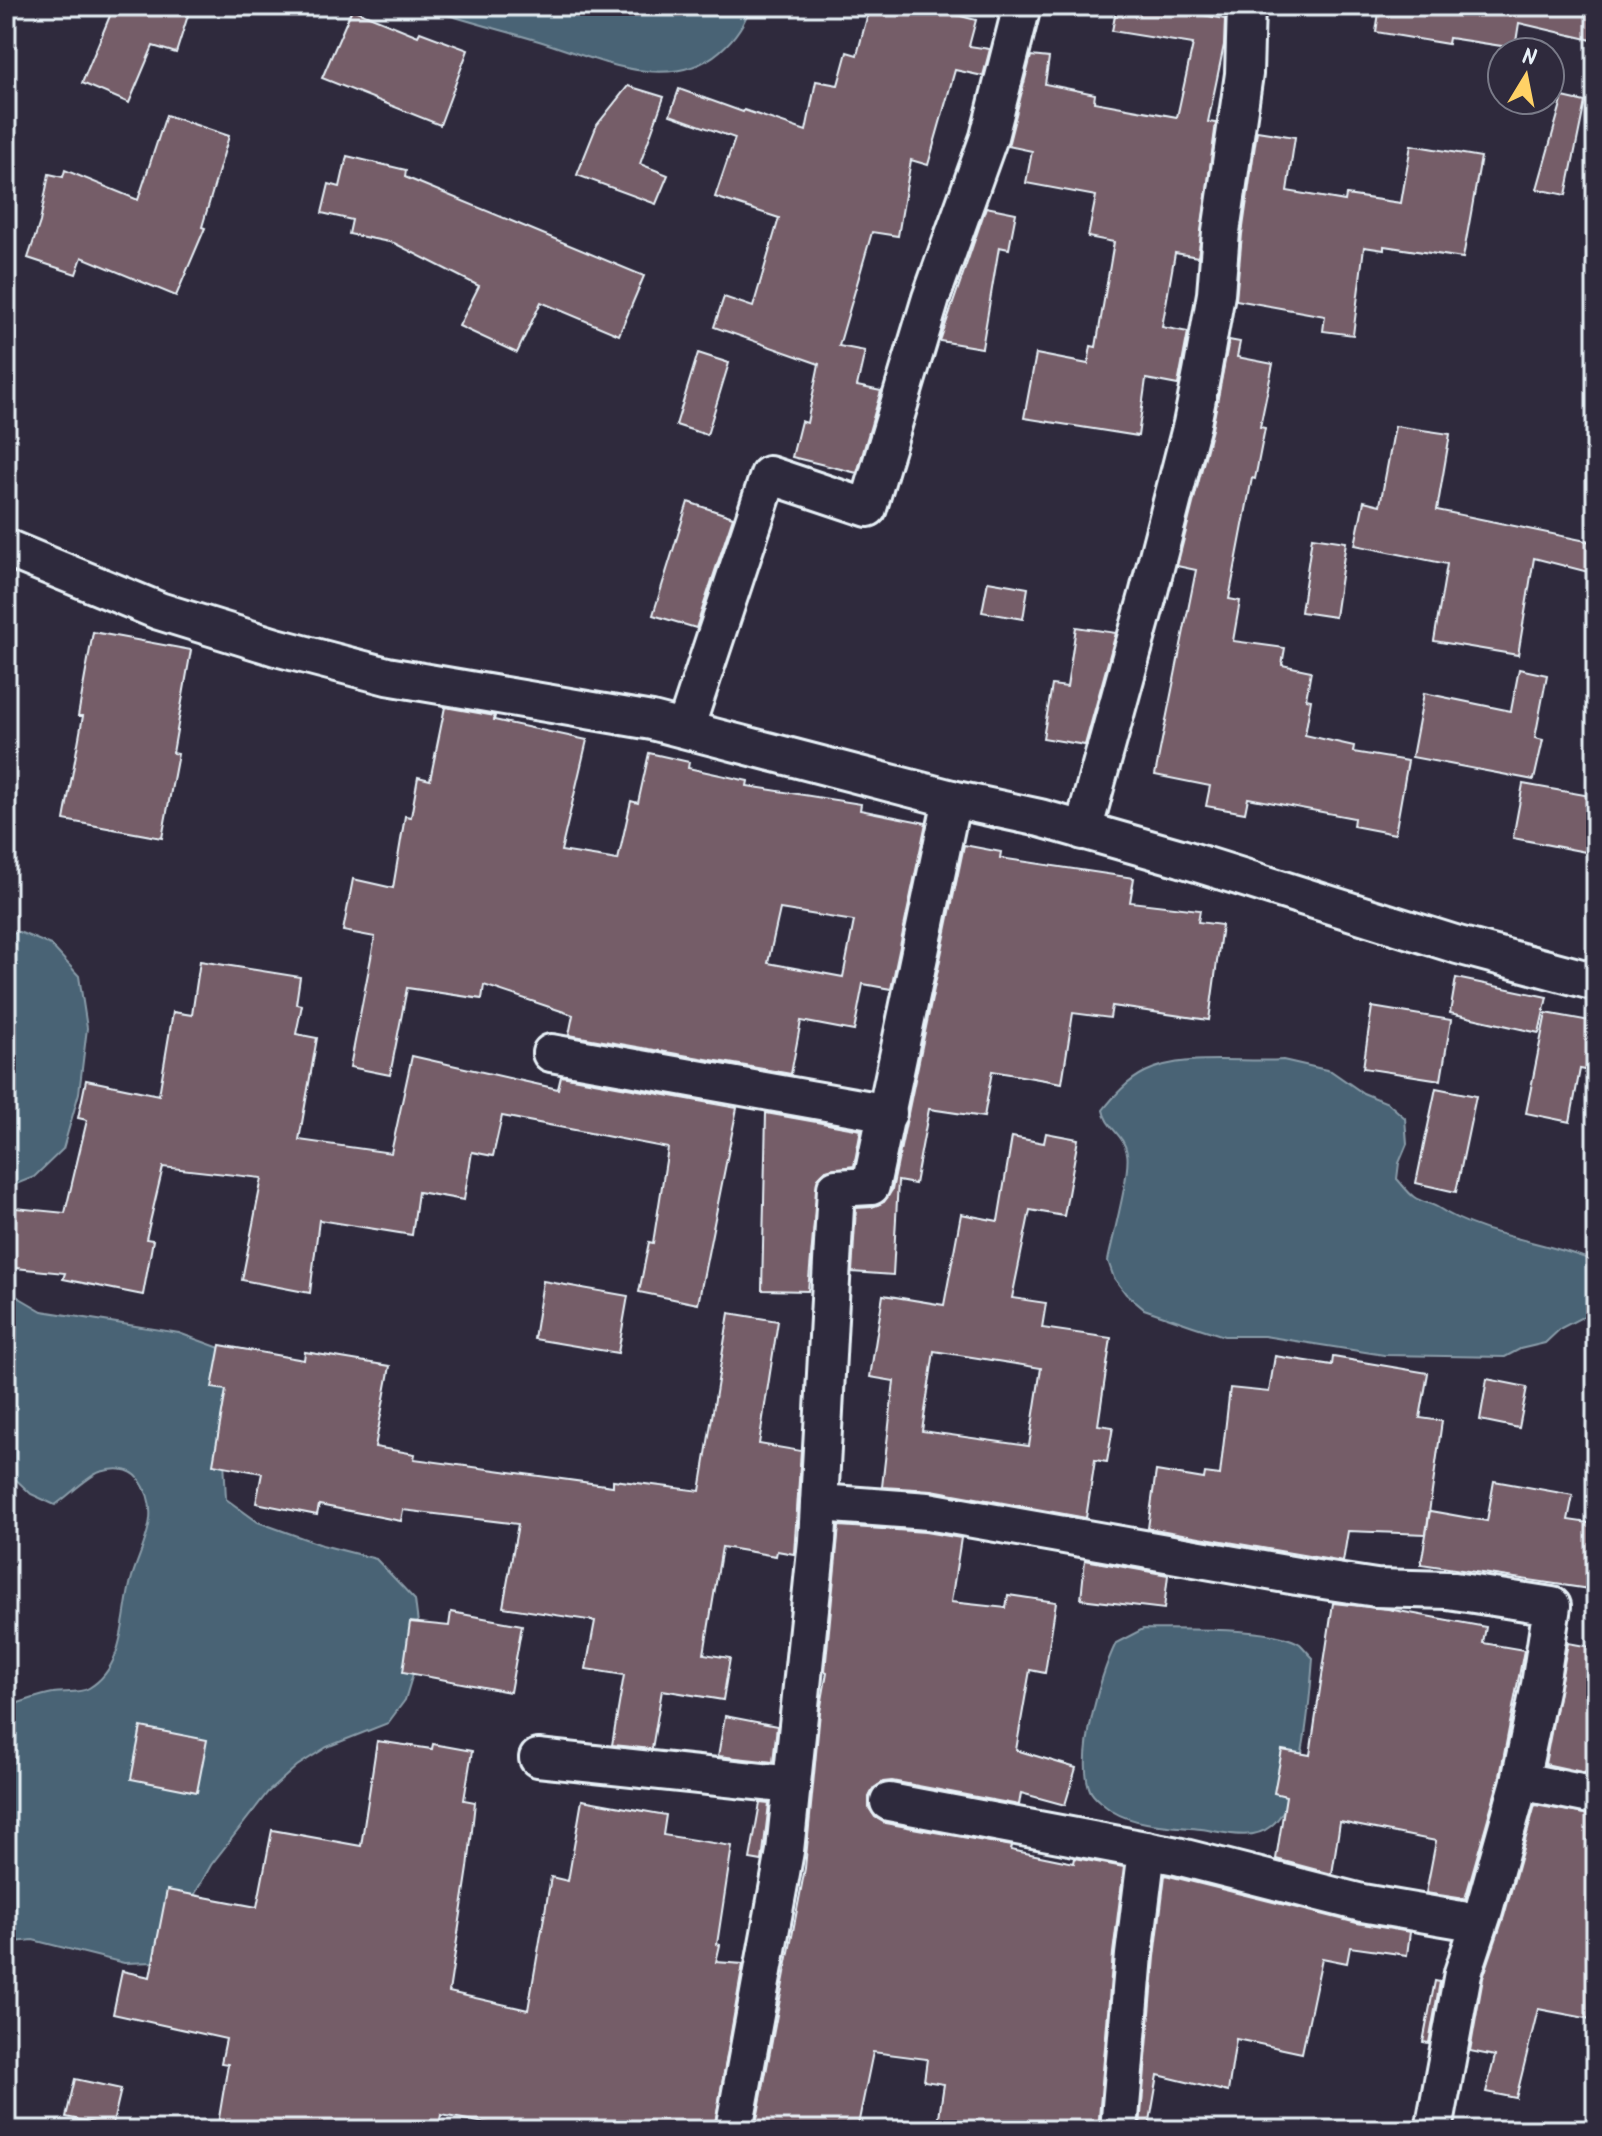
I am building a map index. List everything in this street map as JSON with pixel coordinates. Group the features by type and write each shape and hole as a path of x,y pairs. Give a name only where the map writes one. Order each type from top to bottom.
{"street":[{"path":"685,729 769,475 868,508 931,298 989,137 1022,6"},
{"path":"1083,831 1148,595 1200,386 1216,294 1221,232 1244,74 1246,6"},
{"path":"6,548 159,611 276,647 387,676 652,721 952,799 1040,818 1458,945 1596,982"},
{"path":"734,2130 785,1851 819,1503 836,1188 871,1186 952,799"},
{"path":"551,1053 888,1113"},
{"path":"819,1503 928,1511 1297,1576 1376,1588 1448,1590 1552,1606 1540,1685 1520,1781 1459,1989 1434,2130"},
{"path":"538,1758 792,1785"},
{"path":"1520,1781 1596,1796"},
{"path":"889,1802 1147,1850 1362,1903 1479,1923"},
{"path":"1119,2130 1147,1850"}],"water":[{"path":"421,6 750,6 738,31 720,51 700,64 655,72 607,63"},
{"path":"6,932 19,932 51,945 79,976 87,1028 79,1093 63,1149 34,1177 6,1188"},
{"path":"1283,1060 1331,1071 1363,1093 1388,1103 1405,1118 1407,1144 1399,1163 1397,1179 1414,1197 1474,1226 1596,1262 1596,1310 1561,1328 1545,1343 1520,1349 1505,1357 1384,1355 1264,1336 1224,1336 1144,1309 1126,1294 1114,1278 1108,1261 1124,1189 1127,1153 1103,1110 1133,1080 1160,1066 1194,1061"},
{"path":"6,1290 42,1311 179,1333 220,1348 235,1398 224,1459 226,1499 258,1522 322,1545 376,1559 415,1600 421,1647 405,1700 388,1723 327,1747 297,1766 268,1792 211,1865 157,1962 124,1963 33,1940 6,1943 6,1732 12,1705 57,1692 85,1690 101,1678 110,1666 121,1637 132,1577 149,1528 150,1504 139,1479 126,1470 95,1474 55,1505 31,1494 6,1470"},
{"path":"1143,1629 1268,1634 1300,1644 1313,1658 1307,1722 1298,1772 1282,1813 1263,1831 1237,1835 1144,1822 1112,1811 1090,1790 1086,1775 1088,1737 1104,1674 1116,1643"}],"building":[{"path":"114,6 191,6 176,53 153,46 129,103 82,83"},
{"path":"870,6 922,6 976,20 969,46 990,49 983,76 955,70 928,165 911,160 898,236 872,232 839,346 865,351 857,386 881,391 857,473 792,457 801,421 807,423 819,364 714,327 724,297 753,307 779,218 715,197 735,138 670,115 679,89 806,131 816,81 838,85 847,52 857,55"},
{"path":"1117,6 1154,6 1225,19 1224,45 1208,122 1216,123 1198,257 1175,253 1162,327 1188,332 1178,385 1146,379 1138,436 1024,418 1036,354 1088,364 1091,346 1096,347 1114,242 1088,237 1096,196 1026,183 1032,151 1008,146 1031,56 1049,58 1045,84 1095,94 1094,102 1177,117 1193,44 1112,31"},
{"path":"1380,6 1596,6 1596,41 1519,23 1517,36 1486,36 1486,44 1449,38 1448,44 1376,32"},
{"path":"352,9 418,36 420,32 468,50 440,125 322,78"},
{"path":"628,86 664,97 640,164 668,175 656,204 577,175 597,125"},
{"path":"1566,98 1585,102 1566,195 1537,189 1558,116 1566,116"},
{"path":"166,115 229,136 202,227 205,228 176,296 82,257 76,274 28,258 40,222 49,174 63,177 65,170 138,200"},
{"path":"1257,131 1295,137 1287,191 1345,201 1346,195 1401,203 1411,145 1481,157 1463,258 1384,246 1384,250 1364,247 1353,335 1323,331 1325,316 1236,300"},
{"path":"347,156 406,170 405,177 644,276 619,335 541,302 517,353 459,326 479,286 394,243 349,234 352,220 322,213 329,184 340,187"},
{"path":"986,207 1016,213 1009,249 999,247 982,348 940,341"},
{"path":"1229,340 1240,342 1237,357 1273,364 1260,427 1265,428 1255,479 1252,478 1229,599 1240,601 1233,641 1285,648 1282,665 1311,671 1306,699 1311,700 1305,735 1354,746 1353,752 1408,761 1395,834 1353,826 1354,818 1248,798 1245,813 1206,806 1210,786 1155,775 1196,570 1177,566 1212,429"},
{"path":"698,353 729,363 707,435 676,425"},
{"path":"1395,426 1450,434 1437,510 1596,543 1596,574 1534,558 1518,655 1434,641 1447,564 1355,545 1364,501 1380,505"},
{"path":"688,502 733,517 696,628 653,615"},
{"path":"1312,537 1346,542 1335,617 1301,612"},
{"path":"988,581 1028,588 1023,619 982,612"},
{"path":"1076,627 1116,633 1085,745 1043,738 1052,685 1067,687"},
{"path":"93,632 191,650 173,753 178,754 162,838 64,820 83,716 78,716"},
{"path":"1519,669 1547,675 1535,738 1543,740 1534,780 1412,757 1424,693 1511,711"},
{"path":"445,707 495,716 494,720 587,740 561,851 618,860 631,801 638,803 649,753 689,762 688,768 748,781 747,786 861,804 860,810 926,823 891,989 863,984 854,1031 801,1021 791,1074 569,1035 573,1015 484,985 482,999 407,988 390,1075 350,1067 375,937 343,931 353,879 393,888 405,816 411,817 418,777 430,780","holes":["780,909 854,921 843,977 768,963"]},
{"path":"1523,784 1596,797 1596,854 1513,838"},
{"path":"964,845 1001,852 1000,858 1134,878 1130,902 1200,910 1198,922 1222,925 1209,1020 1112,1006 1110,1018 1073,1013 1062,1083 992,1071 984,1117 929,1109 915,1184 898,1181 893,1275 852,1272 856,1208 884,1202 892,1190"},
{"path":"200,961 300,977 296,1004 302,1005 296,1034 317,1038 299,1140 391,1153 412,1056 558,1089 561,1076 737,1108 698,1304 639,1292 649,1242 653,1243 668,1148 502,1116 493,1156 472,1152 464,1200 418,1192 412,1235 319,1220 310,1293 242,1280 262,1178 163,1167 146,1239 153,1240 143,1295 63,1279 65,1273 6,1267 6,1207 65,1213 87,1120 78,1118 86,1080 159,1095 173,1012 192,1015"},
{"path":"1456,978 1547,997 1539,1033 1450,1013"},
{"path":"1372,1007 1451,1020 1441,1080 1363,1068"},
{"path":"1546,1013 1596,1022 1596,1072 1580,1069 1570,1122 1526,1113"},
{"path":"1436,1088 1476,1096 1456,1192 1416,1183"},
{"path":"766,1113 861,1130 854,1166 826,1170 818,1178 808,1291 762,1290"},
{"path":"1046,1133 1078,1139 1064,1216 1030,1210 1012,1298 1046,1303 1042,1328 1111,1338 1098,1425 1113,1427 1107,1462 1095,1460 1086,1518 932,1490 882,1487 894,1381 870,1377 883,1295 944,1305 961,1214 998,1221 1012,1137 1044,1143","holes":["934,1351 1041,1368 1029,1446 922,1431"]},
{"path":"543,1281 628,1296 618,1353 534,1339"},
{"path":"729,1313 778,1321 759,1444 801,1451 794,1554 777,1551 776,1556 722,1547 704,1654 730,1658 723,1700 662,1690 652,1749 612,1745 624,1675 586,1669 595,1621 503,1607 518,1524 403,1510 401,1521 319,1505 317,1515 256,1503 262,1473 213,1464 226,1390 212,1388 220,1345 304,1360 305,1352 390,1366 375,1447 415,1454 414,1459 613,1486 613,1480 700,1491"},
{"path":"1275,1356 1332,1365 1333,1357 1428,1373 1420,1418 1442,1421 1426,1534 1348,1531 1343,1562 1148,1528 1156,1471 1204,1479 1205,1473 1220,1475 1230,1388 1269,1392"},
{"path":"1487,1379 1527,1387 1519,1428 1480,1420"},
{"path":"1494,1481 1573,1495 1568,1520 1596,1524 1596,1590 1421,1564 1430,1511 1487,1521"},
{"path":"839,1526 925,1532 961,1538 951,1602 1006,1608 1008,1595 1056,1602 1045,1673 1030,1670 1016,1750 1076,1768 1065,1805 1021,1793 1019,1805 892,1781 874,1788 869,1797 869,1808 875,1817 885,1823 1012,1846 1011,1850 1074,1863 1075,1858 1124,1867 1113,1953 1098,2130 937,2130 944,2084 924,2081 927,2059 873,2052 857,2130 755,2130 805,1868 820,1712 827,1672"},
{"path":"1085,1560 1168,1575 1164,1609 1081,1599"},
{"path":"1333,1603 1388,1609 1486,1627 1483,1643 1524,1650 1500,1776 1465,1899 1426,1893 1436,1841 1340,1822 1332,1874 1276,1859 1286,1796 1274,1793 1282,1750 1310,1755"},
{"path":"451,1612 522,1625 510,1692 403,1672 410,1622 449,1626"},
{"path":"1568,1643 1596,1648 1596,1775 1545,1764"},
{"path":"725,1716 777,1726 773,1762 718,1756"},
{"path":"141,1727 207,1740 197,1792 131,1779"},
{"path":"377,1741 432,1749 433,1744 472,1751 464,1800 475,1802 449,1992 528,2010 551,1877 568,1881 582,1800 666,1815 663,1835 732,1846 716,1962 743,1964 714,2130 500,2130 501,2126 441,2115 438,2130 217,2130 228,2064 221,2063 226,2039 113,2014 122,1971 150,1977 167,1890 257,1907 272,1830 361,1846"},
{"path":"760,1803 769,1804 762,1861 750,1859"},
{"path":"1535,1805 1596,1816 1596,1883 1587,1928 1596,1930 1596,2020 1538,2009 1516,2098 1486,2092 1495,2056 1470,2051 1483,1978"},
{"path":"1165,1875 1357,1923 1410,1932 1407,1955 1350,1947 1347,1963 1322,1958 1302,2053 1236,2039 1228,2092 1158,2075 1149,2127 1140,2126"},
{"path":"1435,1981 1440,1982 1429,2043 1423,2042"},
{"path":"75,2079 121,2089 112,2127 66,2117"}]}
